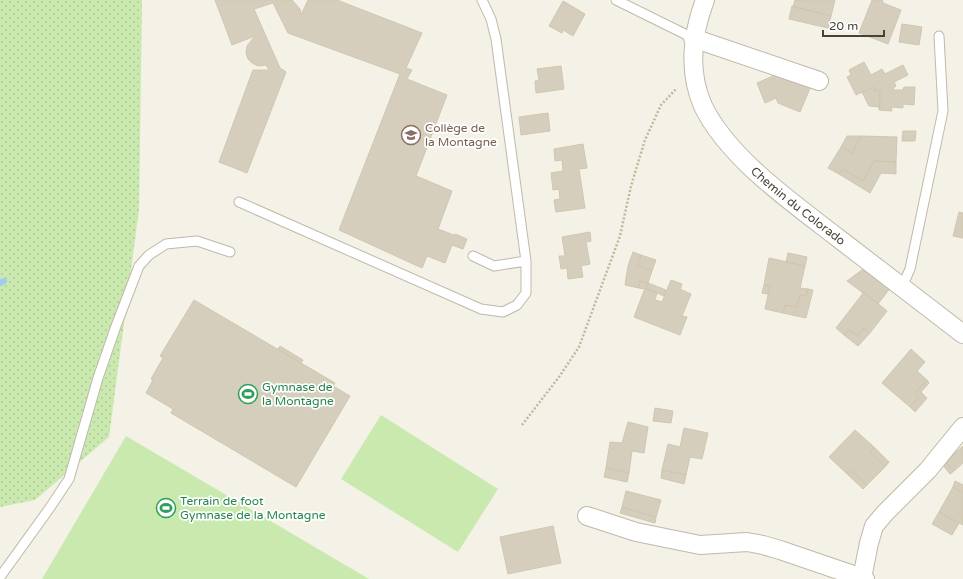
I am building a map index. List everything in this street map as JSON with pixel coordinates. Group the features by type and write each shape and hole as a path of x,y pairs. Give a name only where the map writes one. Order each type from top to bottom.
{"street":[{"name":"Chemin du Colorado","path":"705,0 694,38 694,76 703,106 722,136 772,186 963,334"},
{"path":"694,38 820,81"},
{"path":"587,516 636,532 700,545 746,542 763,545 864,578 869,543 874,526 928,470 963,427"}],"lane":[{"path":"239,202 481,309 503,312 517,305 526,293 526,261 496,39 491,19 482,0"},
{"path":"616,0 694,38"},
{"path":"902,287 910,269 943,111 939,36"},
{"path":"0,577 69,479 98,378 113,334 140,266 149,255 166,244 197,241 230,252"},
{"path":"473,256 494,266 526,261"}],"path":[{"path":"522,425 560,377 579,347 620,236 631,186 645,140 661,105 682,83 694,76"}],"green space":[{"path":"0,0 142,0 139,209 109,437 35,500 0,507"},
{"path":"381,415 498,489 458,552 341,479"},
{"name":"Terrain de foot Gymnase de la Montagne","path":"126,436 369,579 42,579"}],"building":[{"path":"215,0 292,0 300,9 301,15 308,0 337,0 422,33 406,68 412,70 407,79 447,95 416,176 452,191 438,229 467,239 463,249 452,245 445,263 427,256 422,268 339,230 400,74 288,33 273,3 254,9 280,68 286,72 247,173 219,162 253,70 269,70 266,65 258,66 248,59 246,53 247,46 255,36 232,45"},
{"path":"795,0 835,0 831,16 793,7"},
{"path":"872,0 881,0 883,3 901,10 888,44 859,33"},
{"path":"563,1 585,14 573,36 563,30 562,33 549,26"},
{"path":"792,6 831,16 828,28 789,19"},
{"path":"902,24 922,27 919,45 899,42"},
{"path":"864,62 871,75 882,69 885,74 903,65 908,75 894,82 896,86 893,88 894,90 903,90 904,87 915,87 914,105 903,104 903,108 891,107 892,111 879,110 880,92 878,89 875,91 873,87 856,95 847,77 851,75 849,70"},
{"path":"561,66 564,89 536,93 535,81 539,80 537,69"},
{"path":"780,73 811,86 800,112 778,103 776,98 765,103 757,83"},
{"path":"873,87 875,91 878,89 880,92 880,107 869,106 862,92"},
{"path":"548,113 550,131 521,135 519,117"},
{"path":"903,131 916,131 915,141 902,141"},
{"path":"847,136 861,136 852,153 841,147"},
{"path":"861,136 897,137 896,162 874,161 863,181 843,169 839,174 828,168 841,147 852,153"},
{"path":"583,144 587,168 579,169 585,208 556,212 554,200 560,199 559,189 553,190 551,173 563,171 562,160 555,161 554,149"},
{"path":"874,161 896,162 896,174 881,173 870,193 839,174 843,169 863,181"},
{"path":"959,212 963,213 963,238 953,236"},
{"path":"590,232 591,241 586,242 590,264 581,266 583,277 568,279 567,268 561,269 559,256 565,256 562,237"},
{"path":"633,252 641,255 637,266 652,271 648,283 640,281 639,288 625,285 628,266"},
{"path":"788,253 807,257 805,266 786,262"},
{"path":"641,255 656,260 652,271 637,266"},
{"path":"769,258 805,266 800,288 808,289 806,296 800,295 797,307 785,305 783,313 765,309 770,286 764,285"},
{"path":"870,264 894,283 878,304 847,281"},
{"path":"671,280 682,284 680,289 691,294 682,316 687,317 680,335 634,317 645,288 657,293 655,300 662,302"},
{"path":"640,281 648,283 645,289 639,288"},
{"path":"648,283 666,290 664,296 645,288"},
{"path":"764,285 770,286 768,294 762,293"},
{"path":"808,289 813,290 806,318 783,313 785,305 797,307 800,295 806,296"},
{"path":"864,292 887,311 870,333 864,328 858,336 849,329 844,335 836,328"},
{"name":"Gymnase de la Montagne","path":"194,300 335,383 333,386 350,396 296,487 171,413 173,409 146,393 153,380 151,379 163,358 160,356"},
{"path":"864,328 870,333 858,346 844,335 849,329 858,336"},
{"path":"280,346 303,360 301,363 278,349"},
{"path":"911,349 925,362 917,371 927,380 915,393 919,397 910,407 882,383"},
{"path":"927,380 929,383 921,392 927,398 915,412 910,407 919,397 915,393"},
{"path":"655,408 673,411 671,423 653,421"},
{"path":"628,422 648,427 644,453 632,451 629,473 606,468 610,442 622,443"},
{"path":"684,428 708,433 702,459 690,457 686,475 662,470 668,444 680,447"},
{"path":"855,430 874,447 870,452 885,467 867,485 850,469 846,473 829,457"},
{"path":"963,446 963,463 954,471 945,462"},
{"path":"874,447 889,462 885,467 870,452"},
{"path":"945,461 954,471 950,474 942,464"},
{"path":"606,468 629,473 627,482 604,477"},
{"path":"850,469 867,485 863,489 846,473"},
{"path":"662,470 686,475 684,484 661,478"},
{"path":"955,481 963,485 963,493 953,487"},
{"path":"953,487 963,493 963,525 939,512"},
{"path":"626,491 661,500 656,517 622,507"},
{"path":"622,507 656,517 655,523 620,513"},
{"path":"939,512 959,523 952,535 932,524"},
{"path":"553,526 561,563 508,574 500,537"}],"waterway":[{"path":"0,283 4,281"}],"place":[{"name":"Collège de la Montagne","path":"411,135"},
{"name":"Gymnase de la Montagne","path":"248,394"},
{"name":"Terrain de foot Gymnase de la Montagne","path":"166,508"}]}
